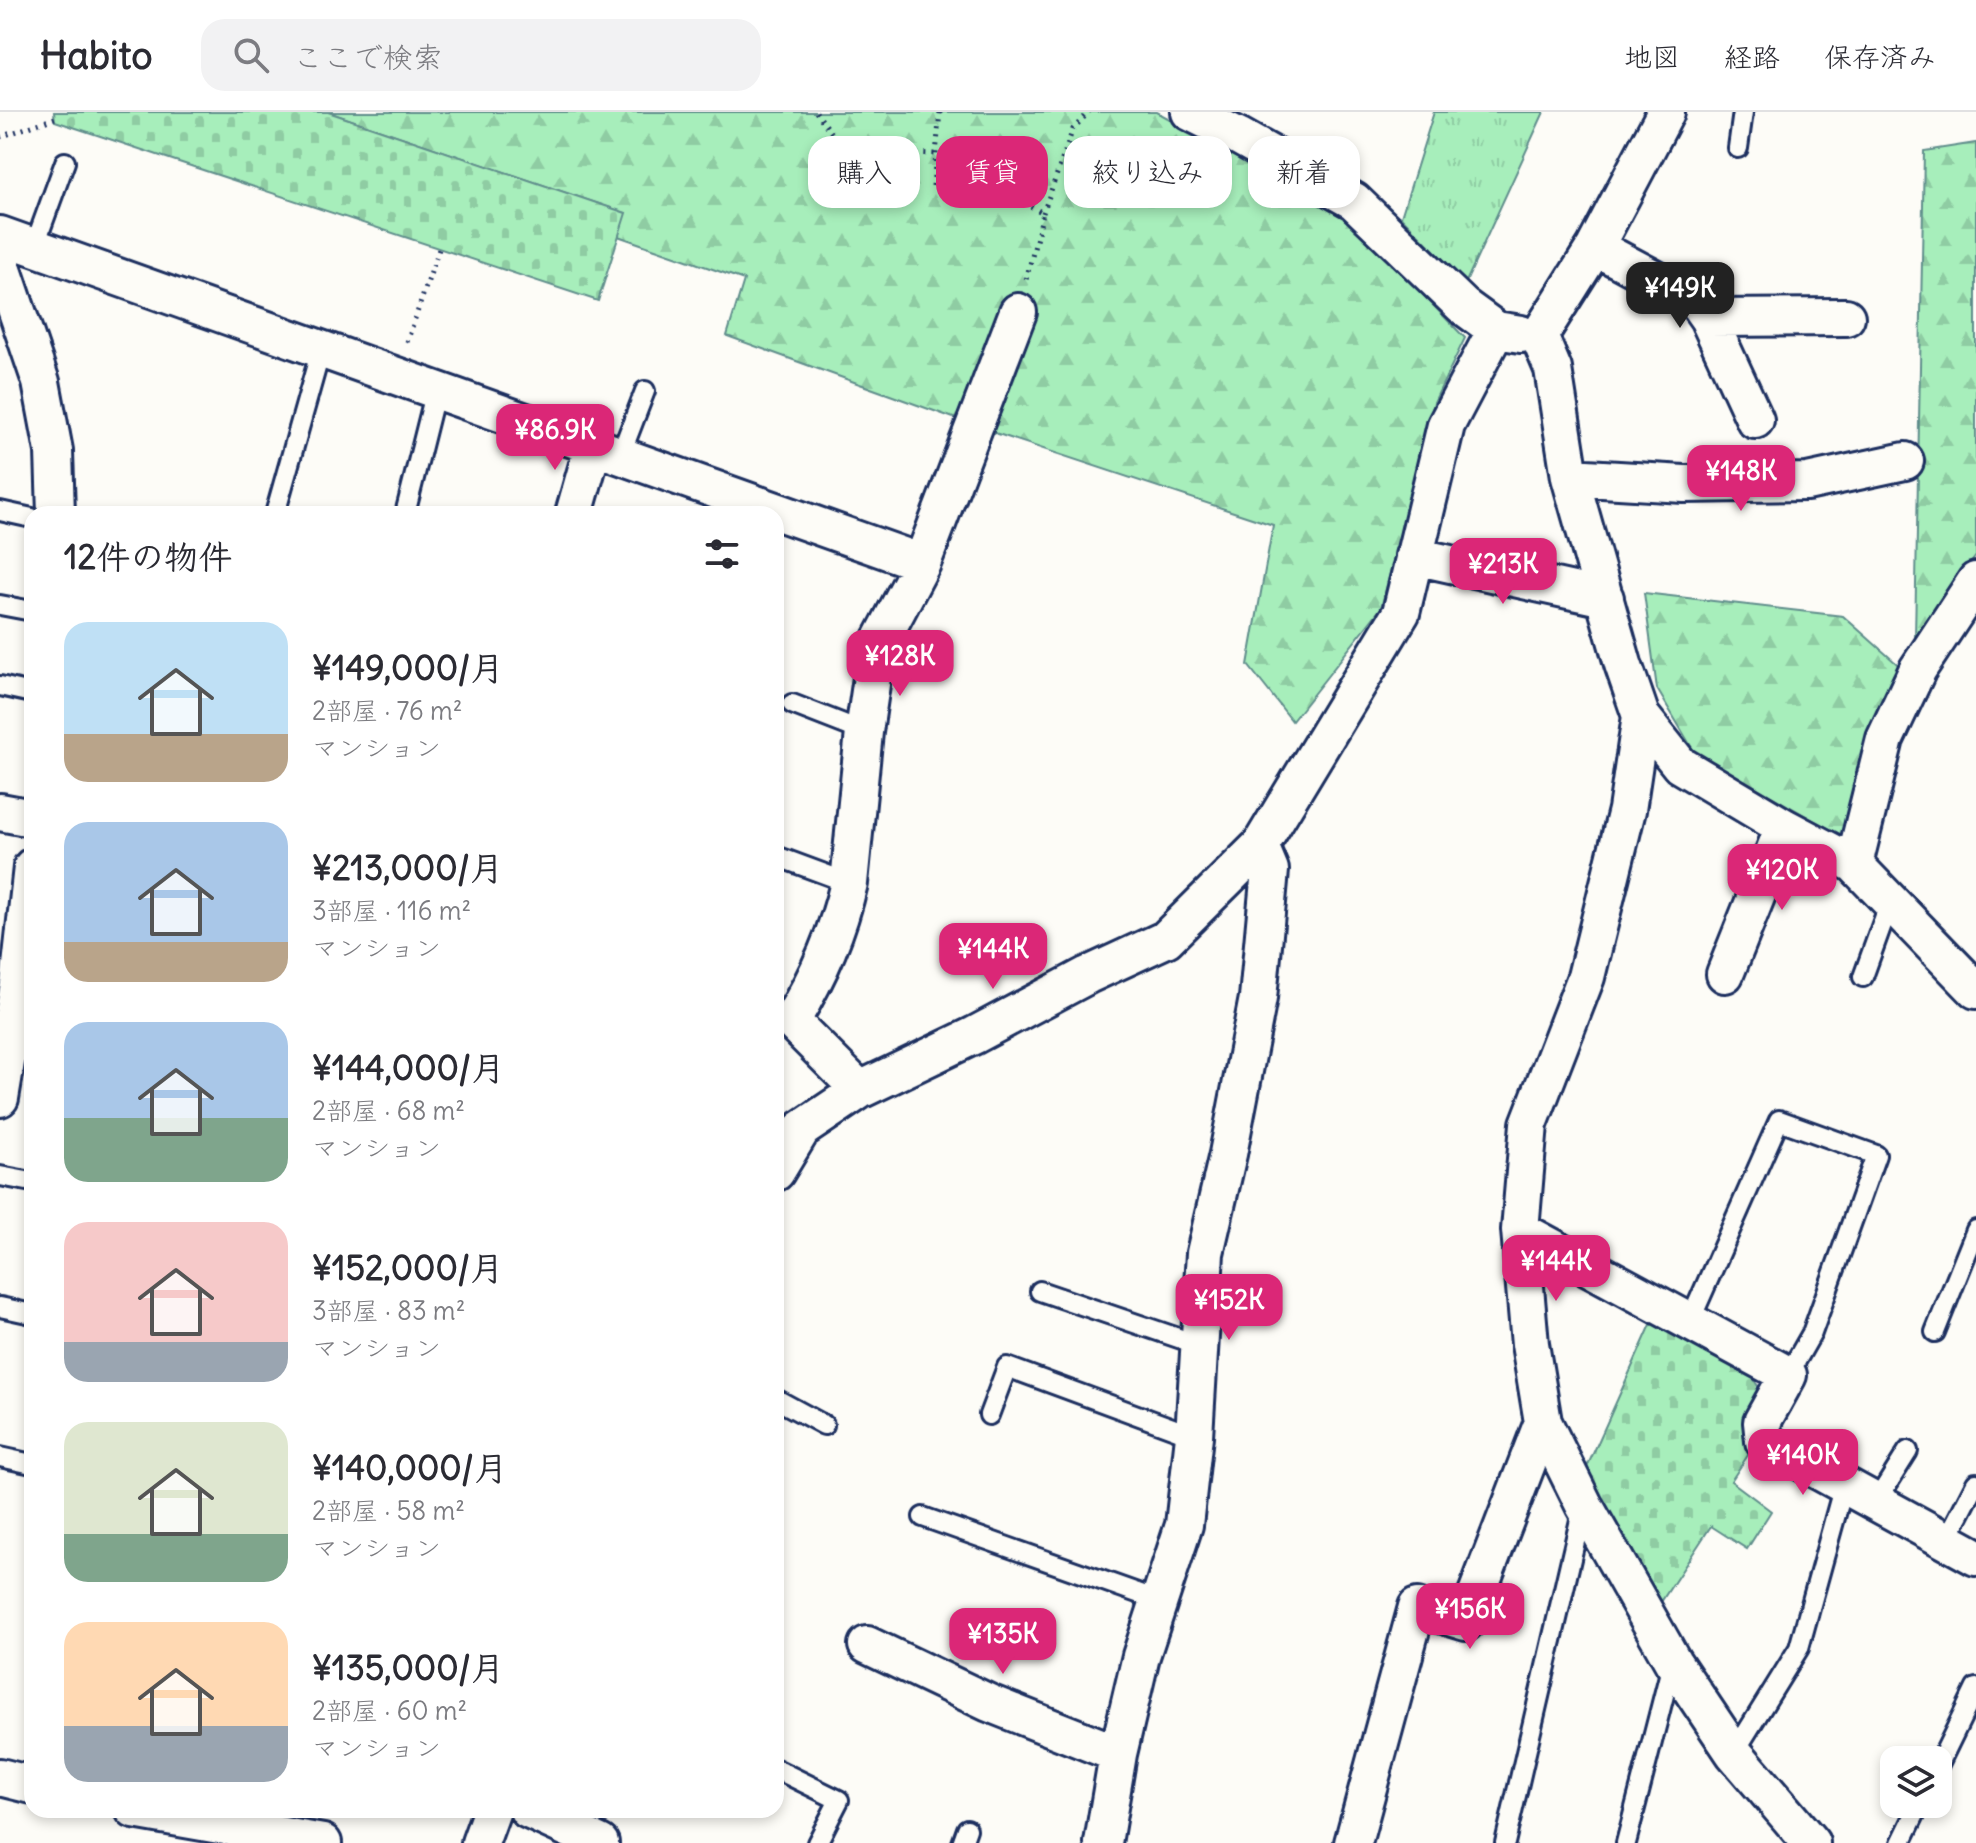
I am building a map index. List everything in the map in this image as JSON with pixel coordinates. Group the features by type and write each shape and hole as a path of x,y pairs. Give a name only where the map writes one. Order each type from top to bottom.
{"street":[{"path":"1190,112 1232,124 1354,201 1463,306 1496,330 1539,336"},
{"path":"1539,336 1595,247 1666,112"},
{"path":"0,235 761,506"},
{"path":"1595,247 1696,301 1708,318 1755,420"},
{"path":"0,261 41,382 54,451 56,506"},
{"path":"860,1090 784,1018 808,994 844,907 876,650 922,563 1018,312"},
{"path":"1708,318 1846,317"},
{"path":"784,1159 802,1129 860,1090 1166,939 1260,846 1401,613 1446,425 1496,330"},
{"path":"1539,336 1553,369 1570,477 1623,664 1641,716 1680,765 1784,827 1854,864 1976,990"},
{"path":"578,506 606,451"},
{"path":"1570,477 1684,484 1807,482 1905,461"},
{"path":"784,514 922,563"},
{"path":"1414,556 1605,598"},
{"path":"1854,864 1885,739 1918,669 1976,581"},
{"path":"1641,716 1627,810 1586,977 1529,1124 1520,1230 1530,1344 1543,1422 1584,1505 1673,1662 1734,1753 1811,1843"},
{"path":"0,812 24,816"},
{"path":"1725,974 1784,827"},
{"path":"1103,1843 1118,1754 1141,1656 1184,1525 1194,1436 1205,1253 1258,998 1270,870 1260,846"},
{"path":"0,1098 24,996"},
{"path":"1520,1230 1788,1375 1762,1422 1764,1441 1961,1549"},
{"path":"1353,1843 1417,1607 1466,1622 1543,1422"},
{"path":"867,1645 989,1703 1118,1754"},
{"path":"0,1777 24,1783"},
{"path":"178,1818 310,1842"},
{"path":"480,1843 489,1818"},
{"path":"545,1818 600,1843"}],"lane":[{"path":"1738,148 1743,112"},
{"path":"34,247 65,162"},
{"path":"277,506 321,350"},
{"path":"407,506 436,390"},
{"path":"606,451 645,391"},
{"path":"0,511 24,516"},
{"path":"0,605 24,610"},
{"path":"0,686 24,691"},
{"path":"792,704 864,732"},
{"path":"784,859 849,883"},
{"path":"1863,977 1890,902"},
{"path":"1690,1321 1779,1120 1876,1155 1812,1333 1788,1375"},
{"path":"0,1176 24,1180"},
{"path":"1935,1332 1976,1230"},
{"path":"1040,1291 1199,1345"},
{"path":"0,1307 24,1312"},
{"path":"989,1415 1007,1367 1194,1436"},
{"path":"784,1403 824,1425"},
{"path":"1876,1502 1908,1451"},
{"path":"0,1457 24,1462"},
{"path":"1961,1549 1976,1483"},
{"path":"1734,1753 1799,1648 1844,1485"},
{"path":"1505,1843 1584,1505"},
{"path":"923,1517 1160,1601"},
{"path":"1626,1843 1673,1662"},
{"path":"1948,1746 1976,1688"},
{"path":"784,1773 839,1800 817,1843"},
{"path":"1901,1843 1913,1818"}],"path":[{"path":"816,112 845,151 936,154 933,186"},
{"path":"938,136 940,112"},
{"path":"1018,312 1043,213 1073,129 1089,112"},
{"path":"0,137 55,118"},
{"path":"1034,208 1043,213"},
{"path":"395,376 439,249"}],"green space":[{"path":"54,112 328,112 626,213 598,301 55,121"},
{"path":"328,112 1157,112 1201,136 1064,136 1064,208 1232,208 1232,153 1248,162 1248,208 1332,208 1345,215 1465,338 1434,402 1381,608 1292,721 1248,665 1273,525 995,433 727,336 744,280 618,236 625,213"},
{"path":"1434,112 1544,112 1466,282 1401,217"},
{"path":"1976,143 1976,556 1915,638 1924,151"},
{"path":"1644,593 1843,616 1904,670 1847,839 1695,753 1657,689"},
{"path":"1654,1318 1750,1372 1761,1392 1752,1449 1731,1481 1771,1511 1747,1549 1711,1526 1657,1608 1583,1476"}]}
